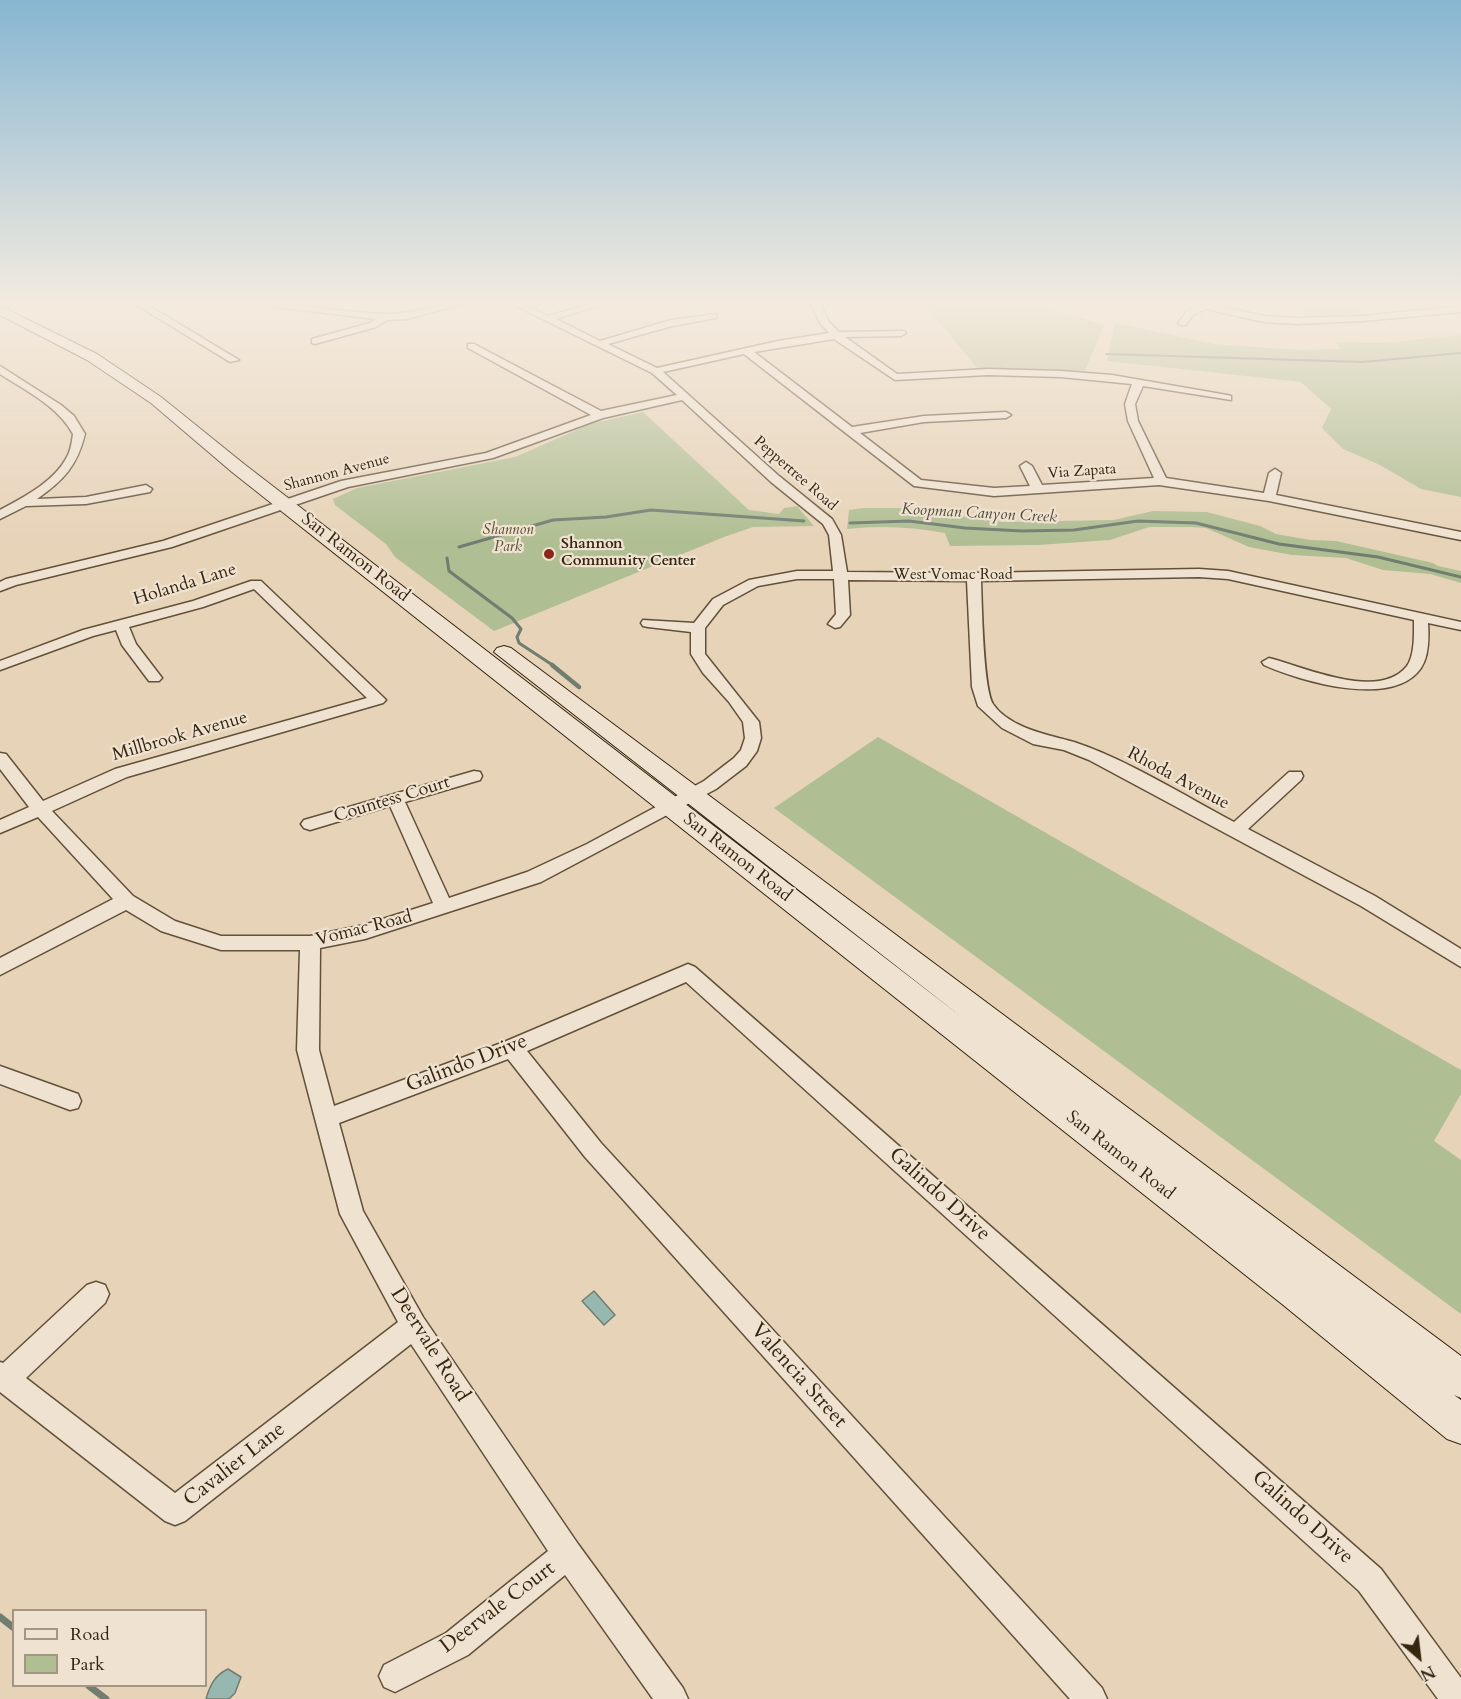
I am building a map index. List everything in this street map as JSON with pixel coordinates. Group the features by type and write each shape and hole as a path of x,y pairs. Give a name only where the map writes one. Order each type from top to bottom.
{"main road":[{"name":"San Ramon Road","path":"131,383 292,495 681,800 1461,1380"},
{"path":"153,383 210,425"},
{"name":"San Ramon Road","path":"292,495 325,514"},
{"name":"San Ramon Road","path":"352,535 1461,1425"}],"street":[{"path":"0,515 24,502 54,480 74,456 79,434 70,418 21,383"},
{"path":"541,383 600,415"},
{"name":"Peppertree Road","path":"668,383 828,522 835,535 843,615 835,624"},
{"name":"Via Zapata","path":"788,383 918,483 994,492 1159,481 1269,497 1461,536"},
{"path":"1136,383 1138,386 1130,404 1133,421 1160,478 1159,481"},
{"path":"1142,383 1227,398"},
{"name":"Shannon Avenue","path":"0,587 10,582 166,544 292,495 489,456 600,415 683,398"},
{"path":"850,431 924,419 1006,415"},
{"path":"1026,466 1038,490"},
{"path":"1269,497 1275,473"},
{"path":"24,502 76,503 146,489"},
{"name":"West Vomac Road","path":"698,628 718,602 754,583 797,575 974,577 1199,573 1228,575 1461,626"},
{"name":"Rhoda Avenue","path":"974,577 980,687 986,706 1008,725 1039,740 1068,746 1095,756 1368,901 1461,959"},
{"name":"Holanda Lane","path":"0,666 88,633 198,604 256,584 378,700"},
{"path":"1269,662 1300,675 1330,681 1370,684 1390,682 1404,677 1413,668 1418,655 1421,617"},
{"path":"648,623 698,628 698,654 708,670 735,699 751,722 753,738 749,751 740,762 681,800"},
{"path":"121,624 129,645 154,678"},
{"name":"Millbrook Avenue","path":"0,827 121,774 378,700"},
{"name":"Vomac Road","path":"0,758 40,809 126,901 168,926 221,943 310,944 365,932 534,877 681,800"},
{"name":"Countess Court","path":"310,824 396,801 474,776"},
{"path":"1235,831 1295,776"},
{"path":"396,801 444,907"},
{"path":"0,967 126,901"},
{"name":"Deervale Road","path":"310,944 308,1050 352,1214 414,1326 568,1554 672,1699"},
{"name":"Galindo Drive","path":"327,1118 512,1048 688,972 1370,1580 1457,1699"},
{"name":"Valencia Street","path":"512,1048 593,1150 1091,1699"},
{"path":"0,1075 70,1101"},
{"path":"3,1377 96,1294"},
{"name":"Cavalier Lane","path":"3,1377 175,1511 414,1326"},
{"name":"Deervale Court","path":"395,1676 457,1644 568,1554"}],"green space":[{"path":"1302,383 1461,383 1461,497 1421,489 1380,465 1343,449 1322,428 1331,409"},
{"name":"Shannon Park","path":"643,412 749,510 779,514 784,508 797,506 814,526 753,527 494,631 395,557 386,544 335,505 333,499 357,488 515,457 590,424"},
{"path":"904,508 1003,522 1114,520 1153,511 1207,512 1260,526 1276,534 1310,540 1336,541 1433,563 1461,571 1461,583 1430,574 1383,570 1346,558 1292,555 1249,547 1206,528 1149,527 1110,540 1038,545 950,546 945,533 933,531 884,527 847,529 849,510"},
{"path":"878,737 1461,1070 1461,1094 1434,1141 1461,1160 1461,1314 774,808"}],"water":[{"path":"594,1291 615,1315 604,1325 582,1301"},
{"path":"228,1669 241,1677 235,1693 229,1699 206,1699 214,1681"}],"waterway":[{"name":"Koopman Canyon Creek","path":"459,547 553,520 606,517 651,510 804,521"},
{"name":"Koopman Canyon Creek","path":"850,523 909,521 965,528 1022,531 1074,530 1138,521 1196,523 1279,544 1378,557 1461,577"},
{"name":"Koopman Canyon Creek","path":"447,558 449,571 512,618 521,629 517,637 519,643 554,666"},
{"name":"Koopman Canyon Creek","path":"552,665 579,687"},
{"path":"0,1617 12,1626"},
{"path":"90,1687 106,1699"}],"place":[{"name":"Shannon Community Center","path":"549,554"}]}
